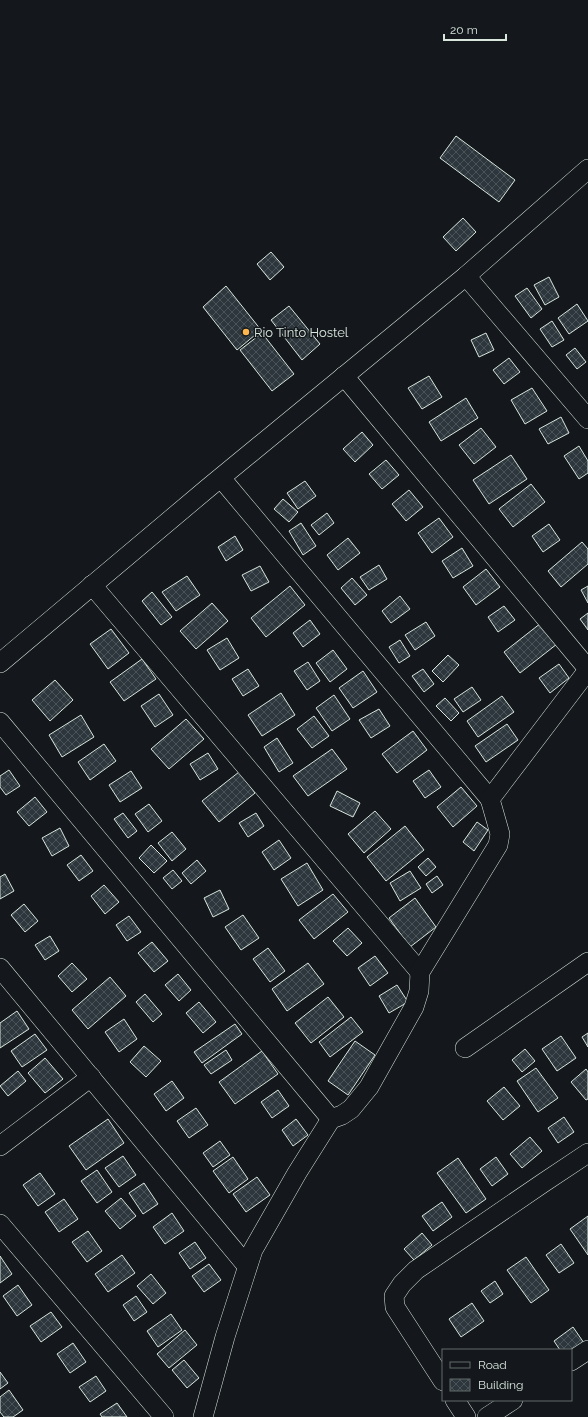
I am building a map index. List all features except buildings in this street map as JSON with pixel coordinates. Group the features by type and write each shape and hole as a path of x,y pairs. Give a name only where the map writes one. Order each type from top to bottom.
{"street":[{"path":"0,663 92,585 466,276 587,172"},
{"path":"466,276 588,418"},
{"path":"344,376 588,670 490,799"},
{"path":"203,1417 225,1337 253,1250 271,1215 331,1119 342,1115 351,1109 369,1087 414,1007 418,991 420,972 498,846 500,834 490,799 221,478"},
{"path":"92,585 420,972"},
{"path":"0,722 331,1119"},
{"path":"465,1048 588,962"},
{"path":"0,968 247,1266"},
{"path":"0,1146 91,1077"},
{"path":"442,1379 395,1306 394,1296 402,1284 416,1270 588,1153"},
{"path":"0,1224 164,1417"},
{"path":"572,1360 588,1350"},
{"path":"456,1401 466,1417"},
{"path":"487,1417 511,1401"}],"place":[{"name":"Rio Tinto Hostel","path":"246,332"}]}
